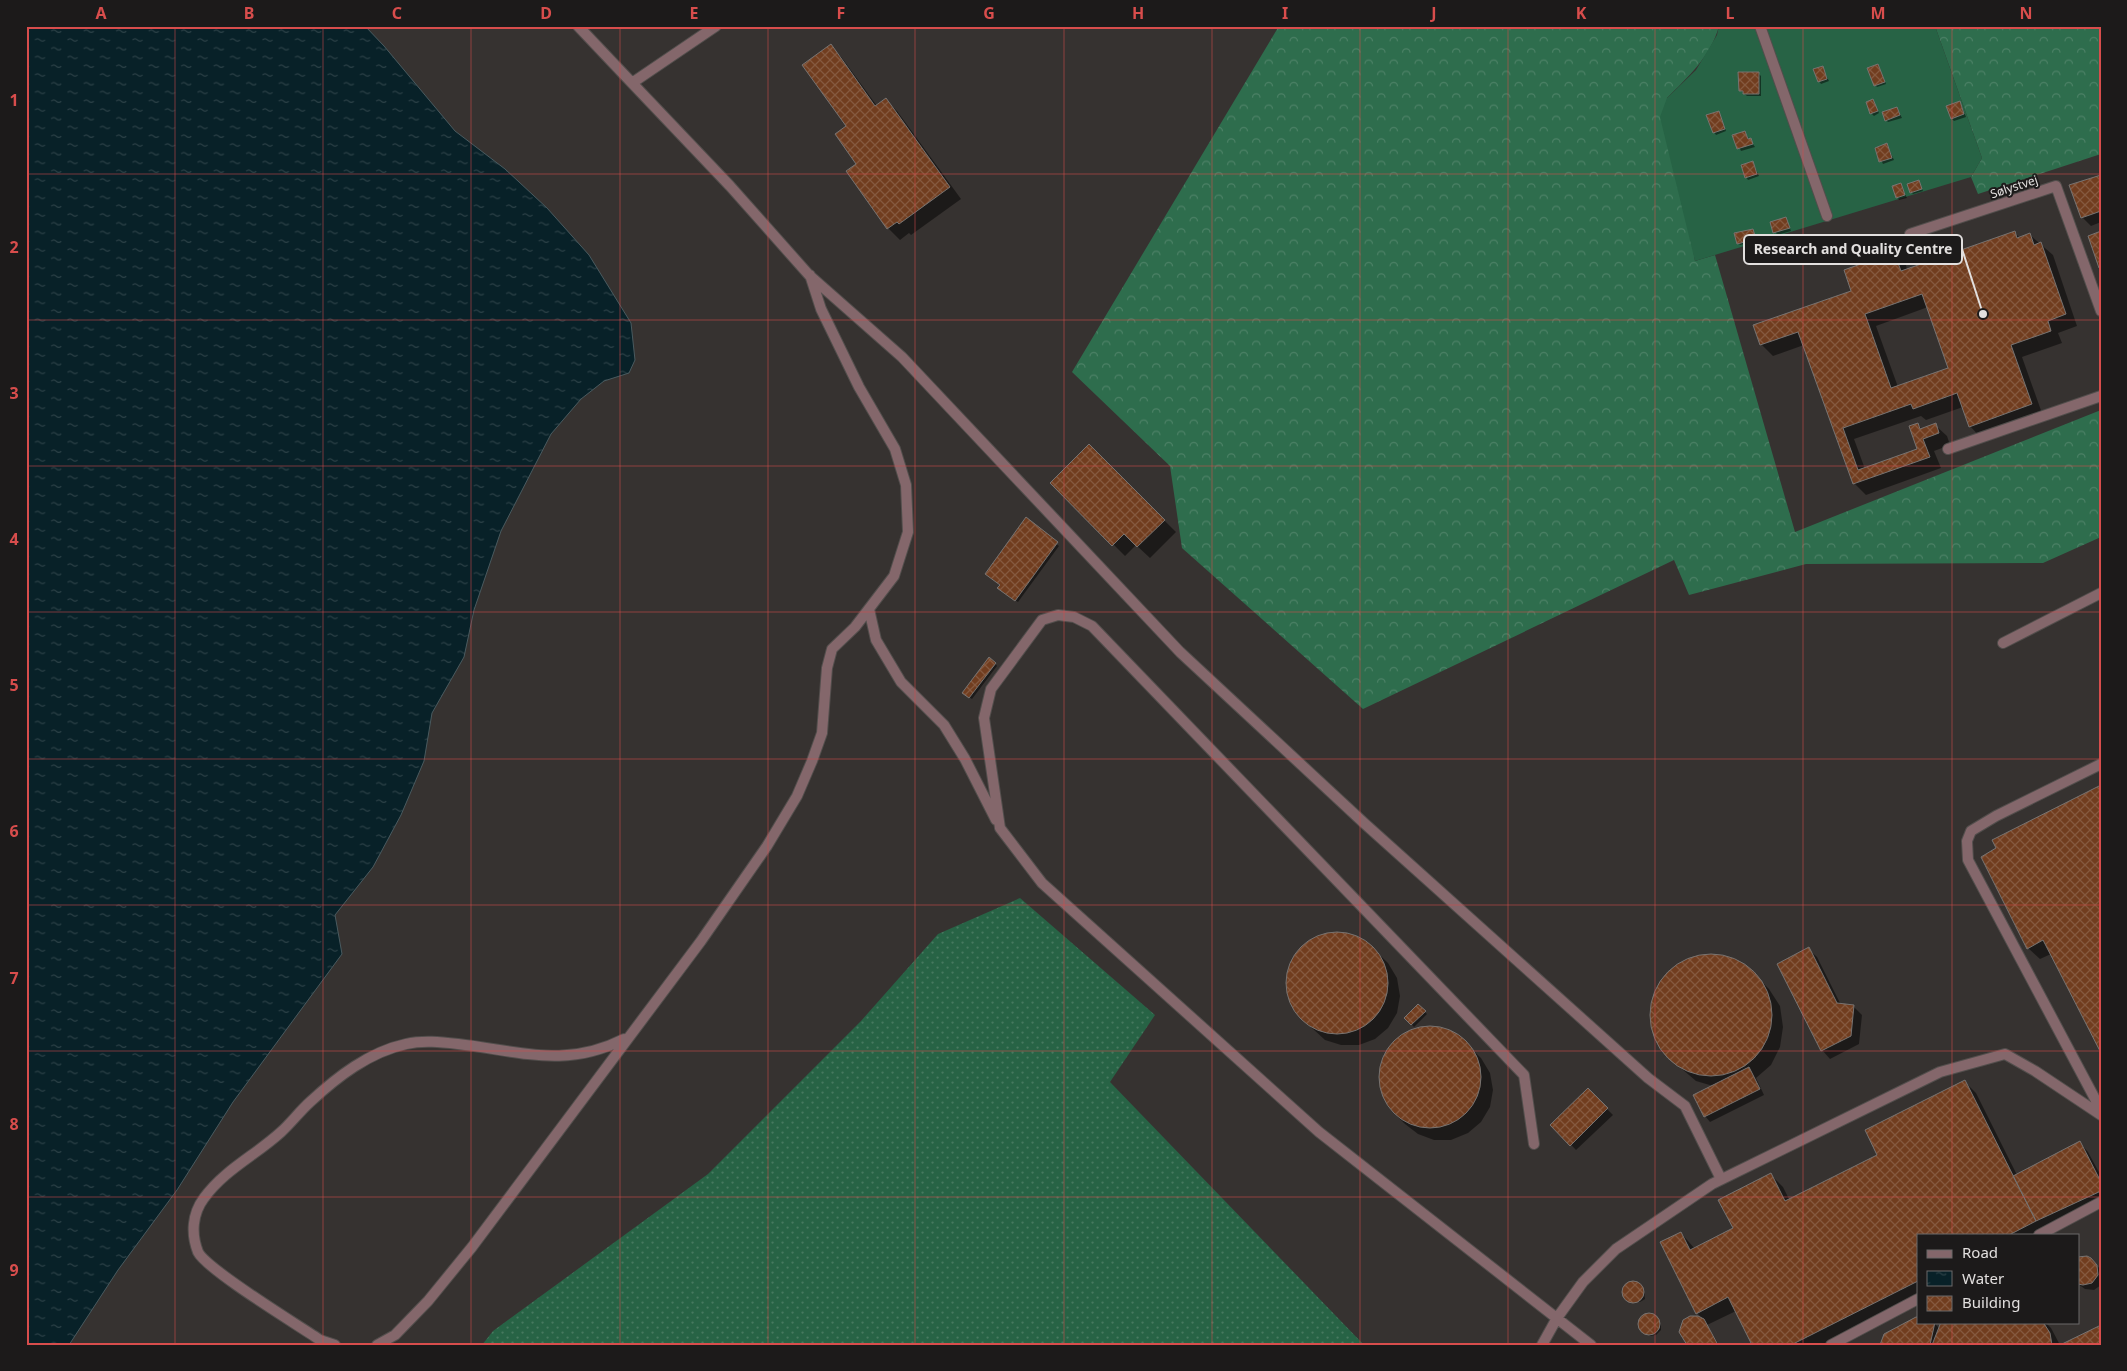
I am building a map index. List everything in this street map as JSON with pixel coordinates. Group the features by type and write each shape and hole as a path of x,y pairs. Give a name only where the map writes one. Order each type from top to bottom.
{"street":[{"path":"578,26 730,186 809,274 902,357 1180,652 1364,823 1648,1078 1685,1106 1721,1180"},
{"path":"632,82 716,26"},
{"path":"1760,26 1827,216"},
{"name":"Sølystvej","path":"1910,234 2056,186 2101,311"},
{"path":"377,1345 395,1335 428,1302 472,1247 627,1037 701,941 767,846 797,796 822,733 827,668 832,649 855,627 894,576 908,532 906,485 894,449 859,387 821,309 809,274"},
{"path":"1948,449 2101,396"},
{"path":"2003,643 2101,593"},
{"path":"869,609 876,640 901,682 944,725 965,759 1000,828 1042,883 1319,1132 1591,1345"},
{"path":"1000,828 984,718 991,689 1042,620 1058,615 1074,617 1092,626 1524,1075 1534,1144"},
{"path":"2101,764 1996,816 1971,831 1967,841 1968,860 2101,1110"},
{"path":"335,1345 320,1340 241,1288 217,1271 200,1254 194,1240 194,1218 203,1198 226,1174 281,1132 310,1102 347,1071 384,1052 406,1044 433,1041 550,1057 578,1054 605,1048 627,1037"},
{"path":"1542,1345 1557,1318 1583,1282 1616,1249 1721,1180 1940,1072 2004,1054 2035,1071 2101,1114"},
{"path":"2041,1234 2101,1202"},
{"path":"1831,1345 1917,1299"},
{"path":"390,1345 395,1335"}],"green space":[{"path":"1279,26 1719,26 1705,56 1691,74 1667,98 1695,261 1715,255 1795,532 2101,410 2101,537 2043,563 1806,564 1689,595 1674,560 1363,709 1182,548 1170,466 1072,372"},
{"path":"1719,26 1935,26 1982,158 1971,177 1695,261 1660,117 1667,98 1696,70 1717,35"},
{"path":"1935,26 2101,26 2101,154 1978,194 1971,177 1982,158"},
{"path":"1020,898 1155,1015 1110,1082 1364,1345 482,1345 493,1331 708,1174 861,1021 938,934"}],"water":[{"path":"26,26 365,26 455,131 505,169 547,208 589,255 631,323 635,360 629,373 604,381 581,399 551,434 501,531 474,610 464,657 432,713 424,761 401,815 373,867 335,915 342,954 233,1102 177,1190 118,1270 69,1345 26,1345"}],"building":[{"path":"831,44 875,106 886,98 950,187 899,224 897,222 887,229 846,171 856,164 835,134 846,126 802,65"},
{"path":"1878,64 1885,82 1874,86 1867,68"},
{"path":"1823,66 1827,79 1818,82 1813,69"},
{"path":"1738,72 1759,72 1759,94 1743,94 1743,91 1739,91"},
{"path":"1873,99 1878,111 1870,114 1866,102"},
{"path":"1960,101 1964,114 1951,119 1946,106"},
{"path":"1897,107 1900,115 1885,121 1882,112"},
{"path":"1719,111 1725,129 1713,133 1706,115"},
{"path":"1745,131 1748,139 1751,138 1753,144 1737,149 1732,135"},
{"path":"1887,143 1892,158 1879,162 1875,148"},
{"path":"1753,161 1757,174 1745,178 1741,165"},
{"path":"2101,175 2101,211 2081,218 2069,185"},
{"path":"1919,180 1922,189 1910,193 1907,184"},
{"path":"1901,183 1905,195 1896,198 1892,186"},
{"path":"1786,217 1790,228 1773,233 1770,222"},
{"path":"1753,229 1756,239 1737,244 1734,233"},
{"path":"2015,231 2017,238 2030,233 2034,245 2041,242 2066,314 2048,321 2051,331 2011,345 2032,404 1969,427 1957,393 1913,409 1911,404 1843,428 1858,470 1917,449 1909,426 1918,423 1920,429 1936,423 1939,433 1923,439 1930,457 1853,484 1798,332 1760,345 1753,325 1851,291 1844,270 1894,252 1901,271","holes":["1922,294 1948,368 1891,388 1865,314"]},
{"path":"2101,231 2101,268 2099,268 2088,236"},
{"path":"1089,444 1165,520 1137,547 1124,534 1112,546 1050,483"},
{"path":"1026,517 1058,542 1015,601 997,588 1000,585 985,574"},
{"path":"989,657 996,663 969,698 962,693"},
{"path":"2101,785 2101,1053 2043,940 2027,949 1981,857 1996,848 1992,840"},
{"path":"1337,932 1347,933 1366,940 1380,954 1387,973 1387,993 1380,1012 1366,1026 1347,1033 1337,1034 1327,1033 1308,1026 1294,1012 1287,993 1286,983 1287,973 1294,954 1308,940 1327,933"},
{"path":"1809,947 1837,1003 1854,1005 1851,1036 1821,1051 1777,964"},
{"path":"1711,954 1723,955 1734,959 1745,964 1754,972 1762,981 1767,992 1771,1003 1771,1027 1767,1038 1762,1049 1754,1058 1745,1066 1734,1071 1723,1075 1711,1076 1699,1075 1688,1071 1677,1066 1668,1058 1660,1049 1655,1038 1651,1027 1650,1015 1651,1003 1655,992 1660,981 1668,972 1677,964 1688,959 1699,955"},
{"path":"1418,1004 1426,1011 1411,1025 1404,1018"},
{"path":"1430,1026 1440,1027 1459,1034 1473,1048 1480,1067 1480,1087 1473,1106 1459,1120 1440,1127 1430,1128 1420,1127 1401,1120 1387,1106 1380,1087 1379,1077 1380,1067 1387,1048 1401,1034 1420,1027"},
{"path":"1749,1067 1760,1089 1704,1117 1693,1095"},
{"path":"1965,1080 2036,1221 2011,1234 1917,1234 1917,1282 1791,1345 1752,1345 1728,1297 1696,1314 1660,1242 1681,1232 1690,1250 1733,1228 1718,1200 1771,1173 1785,1201 1877,1155 1865,1130"},
{"path":"1588,1088 1608,1108 1570,1146 1550,1125"},
{"path":"2080,1141 2101,1182 2101,1191 2036,1221 2013,1176"},
{"path":"2087,1256 2097,1265 2098,1275 2092,1283 2080,1284 2080,1257"},
{"path":"1633,1281 1641,1284 1644,1292 1641,1300 1633,1303 1625,1300 1622,1292 1625,1284"},
{"path":"1649,1313 1657,1316 1660,1324 1657,1332 1649,1335 1641,1332 1638,1324 1641,1316"},
{"path":"1690,1316 1698,1316 1704,1319 1718,1345 1687,1345 1679,1332 1683,1320"},
{"path":"1916,1317 1917,1324 1935,1324 1930,1345 1880,1345 1884,1334"},
{"path":"1940,1324 2044,1324 2050,1333 2052,1345 1932,1345"},
{"path":"2101,1325 2101,1345 2062,1344"}],"place":[{"name":"Research and Quality Centre","path":"1983,314"}]}
